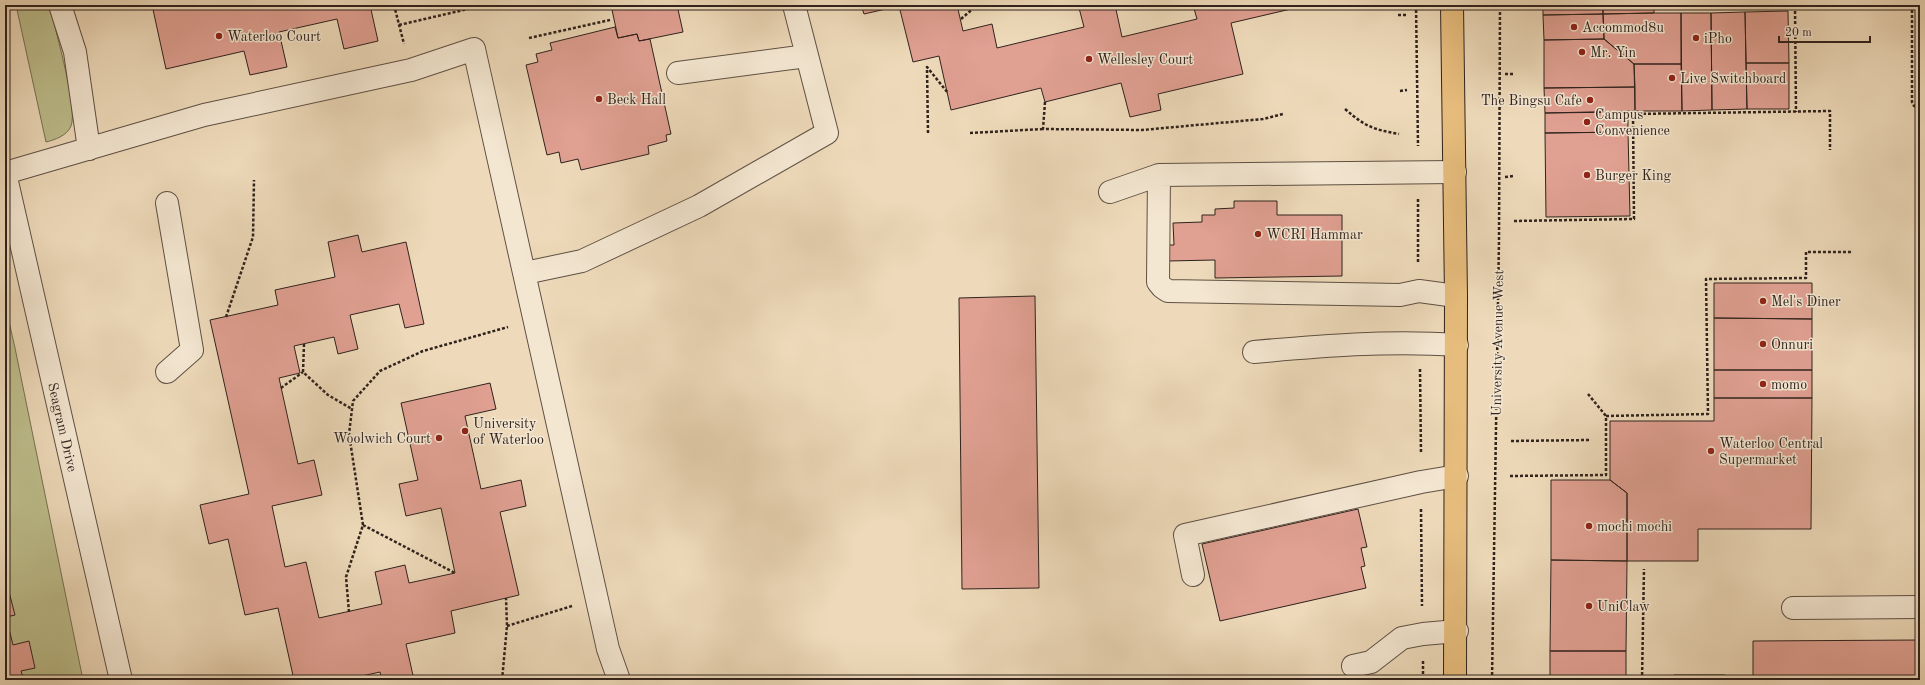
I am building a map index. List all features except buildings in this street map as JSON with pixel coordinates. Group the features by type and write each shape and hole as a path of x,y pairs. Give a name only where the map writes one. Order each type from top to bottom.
{"main road":[{"path":"1452,5 1457,345 1457,631 1455,680"}],"street":[{"path":"60,5 75,52 89,148"},
{"path":"525,273 582,261 699,206 827,133 794,5"},
{"path":"5,173 204,115 411,70 474,49 608,649 619,680"},
{"path":"678,73 807,56"},
{"path":"1110,192 1159,175 1455,172"},
{"name":"Seagram Drive","path":"5,173 121,680"},
{"path":"1159,175 1158,282 1168,291 1400,295 1419,291 1456,296"},
{"path":"167,372 192,350 168,203"},
{"path":"1254,352 1310,347 1401,343 1457,345"},
{"path":"1193,575 1185,535 1421,482 1457,476"},
{"path":"1793,608 1920,607"},
{"path":"1353,666 1371,662 1402,638 1422,634 1457,631"}],"path":[{"path":"394,5 411,70"},
{"path":"399,25 485,5"},
{"path":"961,19 981,5"},
{"name":"University Avenue West","path":"1492,680 1499,239 1500,5"},
{"path":"1656,5 1656,8 1830,5"},
{"path":"1912,5 1912,102 1914,106 1920,109"},
{"path":"1795,6 1796,112"},
{"path":"1398,15 1406,15"},
{"path":"530,38 610,20"},
{"path":"928,133 927,67 948,93"},
{"path":"1505,74 1513,74"},
{"path":"1400,90 1407,90"},
{"path":"1043,129 1045,102"},
{"path":"1345,109 1363,124 1378,130 1399,134"},
{"path":"1514,221 1634,219 1633,114 1830,111 1830,150"},
{"path":"970,133 1043,129 1142,130 1263,119 1283,114"},
{"path":"1505,176 1514,176"},
{"path":"226,317 253,237 254,180"},
{"path":"1606,416 1708,414 1706,279 1806,278 1806,252 1853,252"},
{"path":"349,612 346,577 362,525 349,434 353,401 380,371 423,351 497,329 536,322"},
{"path":"304,344 303,372 328,395 352,409"},
{"path":"281,388 303,372"},
{"path":"1510,476 1606,475 1606,416 1588,394"},
{"path":"1511,441 1589,440"},
{"path":"362,525 455,573"},
{"path":"1642,680 1644,569"},
{"path":"502,680 507,626 506,598"},
{"path":"507,626 597,599"}],"green space":[{"path":"16,5 48,5 51,11 66,70 72,104 71,126 63,135 46,142"},
{"path":"5,304 15,348 83,680 5,680"}],"place":[{"name":"Accommod8u","path":"1574,27"},
{"name":"Waterloo Court","path":"219,36"},
{"name":"iPho","path":"1696,38"},
{"name":"Mr. Yin","path":"1582,52"},
{"name":"Wellesley Court","path":"1089,59"},
{"name":"Live Switchboard","path":"1672,78"},
{"name":"Beck Hall","path":"599,99"},
{"name":"The Bingsu Cafe","path":"1590,100"},
{"name":"Campus Convenience","path":"1587,122"},
{"name":"Burger King","path":"1587,175"},
{"name":"WCRI Hammar","path":"1258,234"},
{"name":"Mel's Diner","path":"1763,301"},
{"name":"Onnuri","path":"1763,344"},
{"name":"momo","path":"1763,384"},
{"name":"University of Waterloo","path":"465,431"},
{"name":"Woolwich Court","path":"439,438"},
{"name":"Waterloo Central Supermarket","path":"1711,451"},
{"name":"mochi mochi","path":"1589,526"},
{"name":"UniClaw","path":"1589,606"}]}
